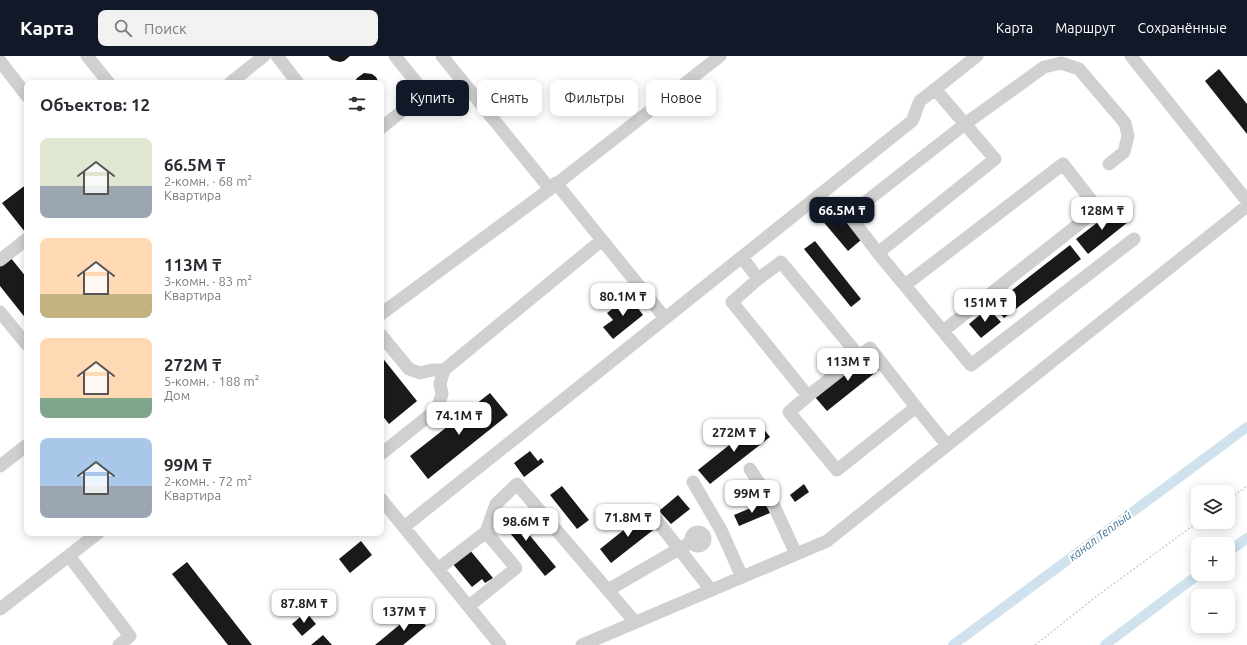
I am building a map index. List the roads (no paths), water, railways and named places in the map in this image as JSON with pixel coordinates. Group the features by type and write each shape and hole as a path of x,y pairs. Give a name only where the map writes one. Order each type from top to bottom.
{"lane":[{"path":"87,56 106,80"},
{"path":"234,80 264,56"},
{"path":"277,56 296,80"},
{"path":"384,126 425,92 395,56"},
{"path":"442,56 553,186 602,240 665,318"},
{"path":"384,312 553,186 720,56"},
{"path":"404,527 912,120 916,115 916,108 920,101 977,56"},
{"path":"1131,56 1247,201"},
{"path":"0,61 24,92"},
{"path":"1109,164 1124,152 1128,136 1125,123 1079,69 1061,63 1044,67 966,124 849,215 878,253 972,365 1134,239"},
{"path":"878,253 995,159 936,89"},
{"path":"905,285 1063,164 1098,209 943,331"},
{"path":"582,645 827,541 1247,206"},
{"path":"384,452 431,414 438,406 442,394 440,384 444,370 602,240"},
{"path":"0,260 24,241"},
{"path":"742,257 758,280"},
{"path":"808,396 732,302 758,280 781,262 859,356"},
{"path":"0,312 24,341"},
{"path":"384,339 409,369 420,373 432,370 444,370"},
{"path":"916,407 837,470 789,412 870,348 947,445"},
{"path":"0,466 24,447"},
{"path":"750,469 774,506 796,554"},
{"path":"693,482 721,530 742,577"},
{"path":"438,569 486,532 496,504 517,484 635,622"},
{"path":"384,503 500,645"},
{"path":"651,513 711,590"},
{"path":"468,606 516,568 486,532"},
{"path":"0,609 94,536"},
{"path":"608,590 691,542"},
{"path":"68,556 130,636 119,645"}],"waterway":[{"name":"канал Теплый","path":"953,645 1247,427"},
{"name":"канал Теплый","path":"1235,547 1247,538"},
{"name":"канал Теплый","path":"1105,645 1191,580"}]}
